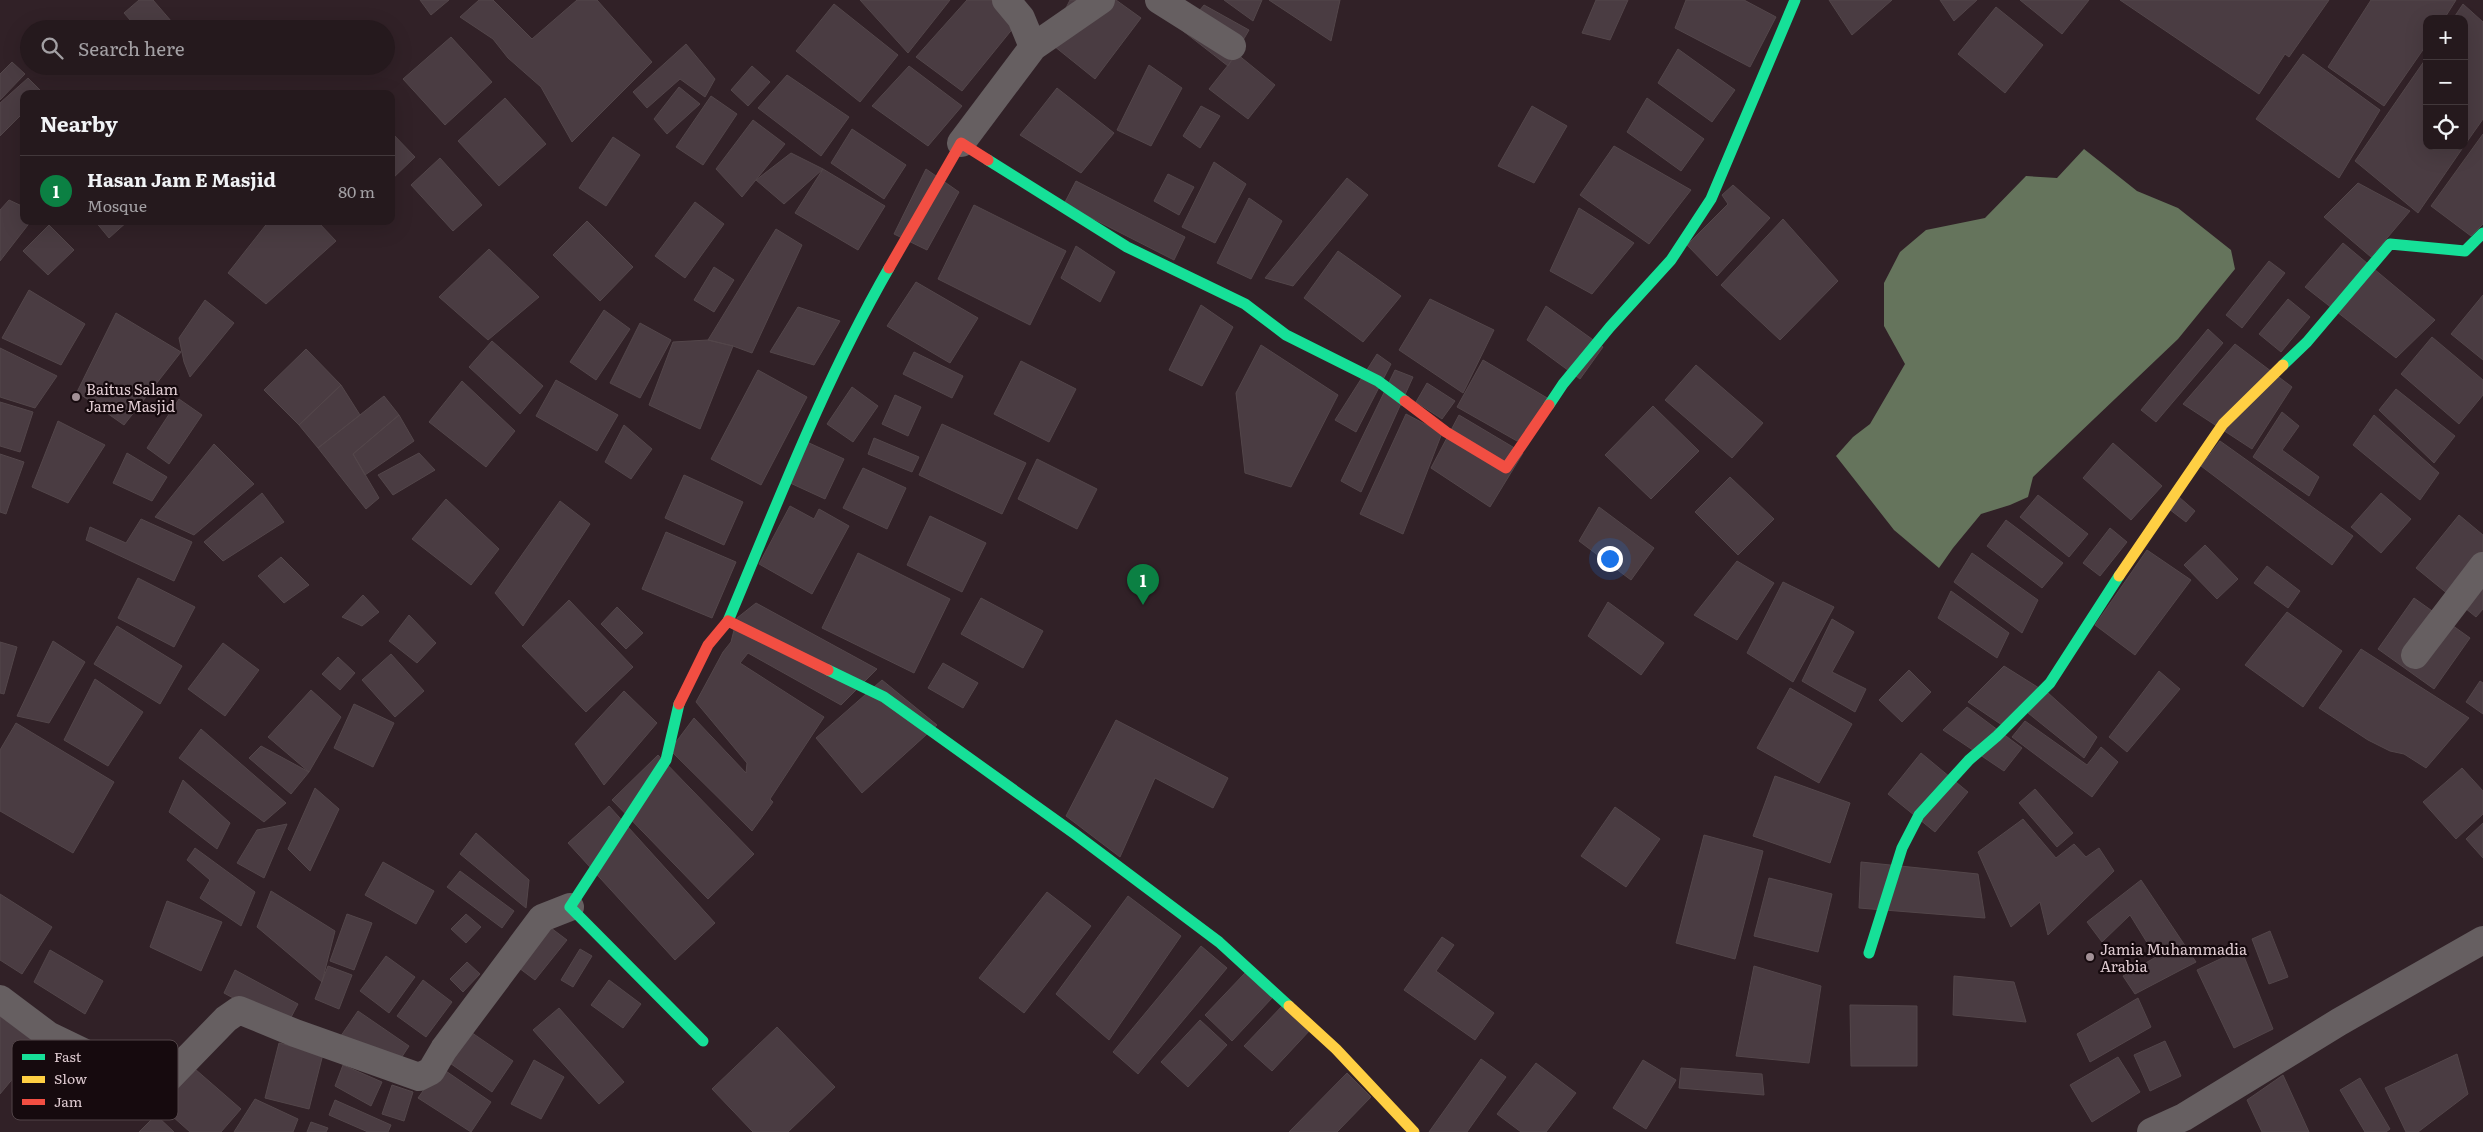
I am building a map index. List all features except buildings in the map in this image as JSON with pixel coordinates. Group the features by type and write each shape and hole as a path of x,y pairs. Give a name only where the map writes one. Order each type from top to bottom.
{"street":[{"path":"1006,0 1022,18 1033,47"},
{"path":"178,1068 226,1019 239,1010 295,1033 419,1077 431,1072 444,1049 542,918 570,907 666,760 681,697 708,645 728,621 811,422 859,320 961,143 1033,47 1101,0"},
{"path":"1159,0 1232,46"},
{"path":"961,143 1127,247 1245,304 1286,335 1378,381 1446,432 1506,468 1563,384 1610,327 1671,260 1711,199 1795,0"},
{"path":"1869,953 1902,848 1919,815 1969,760 1997,736 2050,683 2142,540 2223,424 2307,342 2390,244 2426,250 2465,251 2483,233"},
{"path":"2415,655 2483,566"},
{"path":"728,621 884,697 1075,834 1219,942 1336,1049 1414,1132"},
{"path":"570,907 703,1040"},
{"path":"2152,1132 2184,1117 2339,1022 2483,940"},
{"path":"0,999 48,1035 58,1040"}],"shaded area":[{"path":"2084,149 2137,191 2178,208 2231,250 2235,269 2178,339 2033,477 2028,497 1981,514 1939,568 1894,530 1836,456 1853,437 1870,424 1905,364 1884,326 1884,283 1900,252 1926,230 1985,218 2026,176 2057,178"}],"traffic: fast":[{"path":"1549,405 1563,384 1610,327 1671,260 1711,199 1795,0"},
{"path":"988,160 1127,247 1245,304 1286,335 1378,381 1405,401"},
{"path":"2283,365 2307,342 2390,244 2465,251 2483,233"},
{"path":"728,621 803,442 843,354 889,268"},
{"path":"1869,953 1902,848 1919,815 1969,760 1997,736 2050,683 2119,576"},
{"path":"828,670 884,697 1075,834 1219,942 1289,1006"},
{"path":"679,704 666,760 570,907 703,1041"}],"traffic: slow":[{"path":"2119,576 2223,424 2283,365"},
{"path":"1289,1006 1336,1049 1414,1132"}],"traffic: jam":[{"path":"889,268 961,143 988,160"},
{"path":"1405,401 1446,432 1506,468 1549,405"},
{"path":"679,704 708,645 728,621 828,670"}],"place":[{"name":"Baitus Salam Jame Masjid","path":"76,397"},
{"name":"Hasan Jam E Masjid","path":"1143,605"},
{"name":"Jamia Muhammadia Arabia","path":"2090,957"}]}
